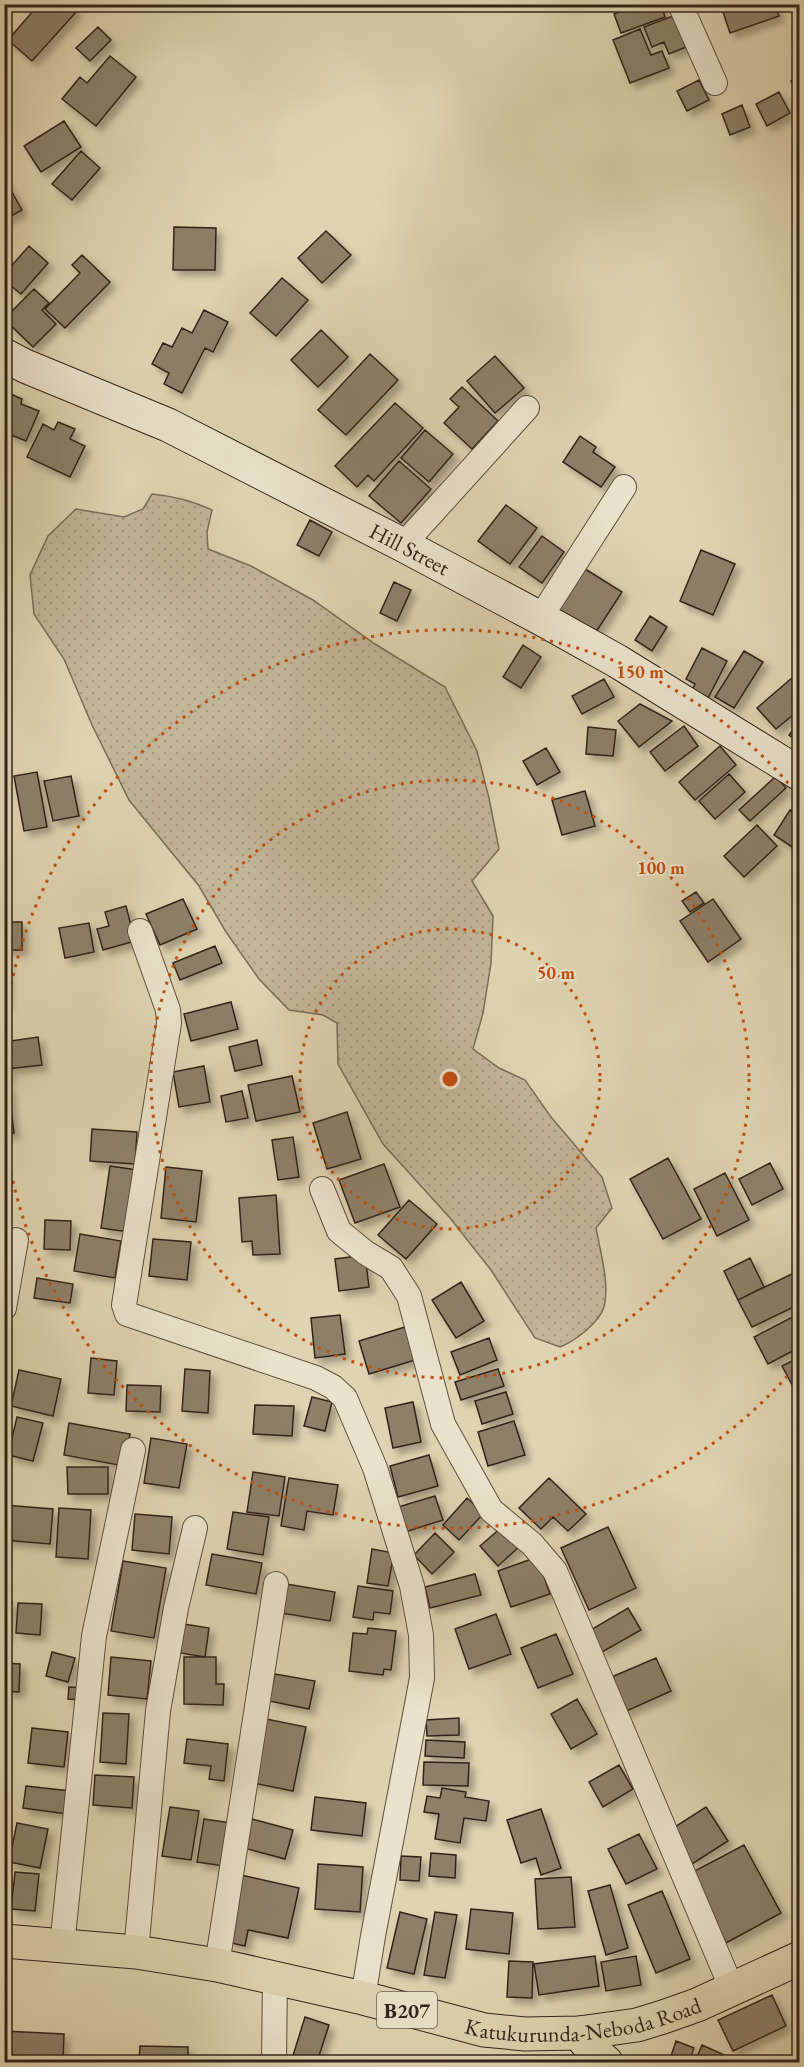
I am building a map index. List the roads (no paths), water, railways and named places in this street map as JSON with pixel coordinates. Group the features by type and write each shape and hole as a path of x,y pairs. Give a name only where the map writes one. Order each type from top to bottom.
{"main road":[{"name":"Hill Street","path":"4,355 25,366 168,425 403,545 617,661 800,774"},
{"name":"Katukurunda-Neboda Road","path":"4,1941 136,1952 217,1965 363,1998 484,2030 525,2034 579,2033 637,2025 663,2018 800,1958"},
{"path":"579,2033 592,2050 606,2062"}],"street":[{"path":"680,4 715,83"},
{"path":"403,545 527,408"},
{"path":"540,618 624,487"},
{"path":"140,931 168,1010 169,1023 124,1305 127,1314 316,1378 333,1387 345,1398 375,1468 412,1586 421,1635 422,1678 363,1998"},
{"path":"322,1190 339,1231 366,1253 391,1268 409,1296 443,1424 491,1510 532,1544 555,1571 732,1989"},
{"path":"4,1308 16,1240"},
{"path":"62,1946 94,1636 133,1450"},
{"path":"136,1952 158,1712 176,1608 195,1528"},
{"path":"217,1965 276,1584"},
{"path":"274,2062 275,1977"}]}
